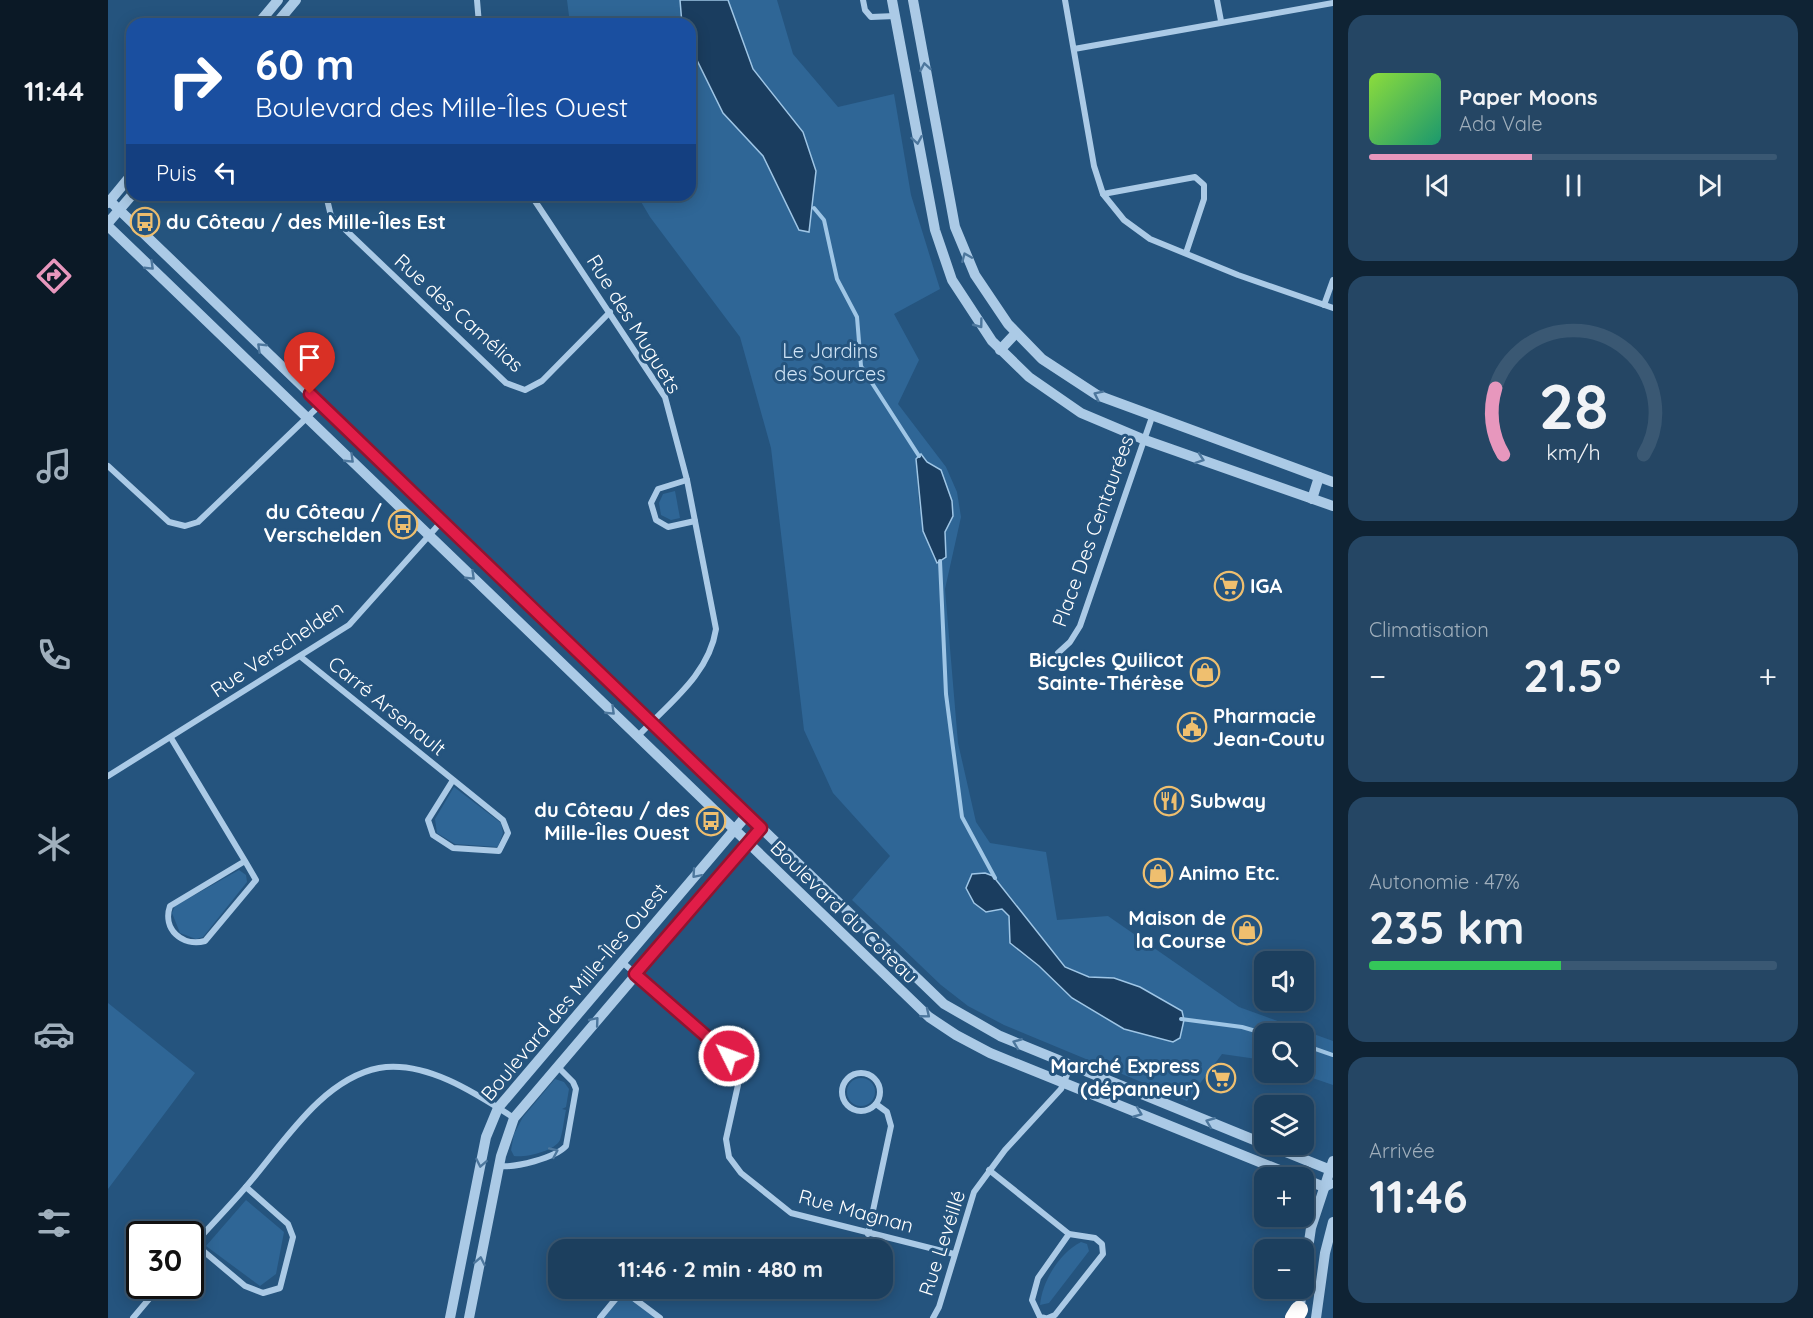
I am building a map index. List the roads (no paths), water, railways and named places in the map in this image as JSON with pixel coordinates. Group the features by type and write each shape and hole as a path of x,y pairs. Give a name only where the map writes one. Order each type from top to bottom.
{"street":[{"path":"263,18 278,0"},
{"path":"281,18 297,0"},
{"path":"477,0 478,18"},
{"path":"862,0 870,17 895,16"},
{"path":"892,0 926,189 938,240 958,291 1000,350 1029,377 1070,407 1144,440 1333,506"},
{"path":"913,0 955,227 981,288 1016,333 1042,359 1074,383 1109,401 1333,482"},
{"path":"1065,0 1094,166 1103,194 1124,220 1150,238 1333,308"},
{"path":"1217,0 1221,21"},
{"path":"1074,49 1221,21 1333,3"},
{"path":"1103,194 1195,177 1204,185 1204,199 1186,253"},
{"path":"109,202 126,181"},
{"path":"108,224 127,201"},
{"name":"Rue des Camélias","path":"327,201 331,216 506,383 525,390 542,381 610,312"},
{"name":"Rue des Muguets","path":"535,201 665,397 687,480 716,629 713,645 699,674 638,736"},
{"name":"Boulevard du Coteau","path":"109,202 944,1004 986,1030 1254,1140"},
{"name":"Boulevard du Coteau","path":"108,224 734,830 937,1023 980,1048 1272,1167"},
{"path":"1324,305 1333,280"},
{"path":"1000,350 1016,333"},
{"path":"108,466 169,522 185,526 198,522 321,405"},
{"name":"Place Des Centaurées","path":"1058,652 1070,642 1080,626 1152,417"},
{"path":"1312,499 1319,477"},
{"path":"687,480 658,489 651,503 656,520 668,527 694,521"},
{"name":"Rue Verschelden","path":"108,776 349,625 442,521"},
{"name":"Carré Arsenault","path":"301,657 503,820 508,833 499,851 453,848 433,835 428,820 453,780"},
{"path":"171,738 245,861 256,880 205,941 195,943 178,936 169,927 167,916 170,906 245,861"},
{"name":"Boulevard des Mille-Îles Ouest","path":"450,1316 486,1137 498,1108 747,815"},
{"name":"Boulevard des Mille-Îles Ouest","path":"468,1318 499,1166 514,1118 761,828"},
{"name":"Rue Magnan","path":"621,961 729,1056 737,1070 738,1085 726,1140 729,1157 741,1173 776,1204 791,1213 954,1254"},
{"name":"Rue Levéillé","path":"933,1318 939,1307 974,1192 989,1170 1064,1083 1071,1065"},
{"name":"Boulevard des Mille-Îles Ouest","path":"499,1166 518,1166 556,1153 566,1146 576,1089 573,1082 557,1066"},
{"path":"204,1235 305,1115 344,1082 372,1070 380,1068 420,1071 453,1083 514,1118"},
{"path":"861,1073 872,1077 879,1087 876,1104 865,1111 858,1111 847,1105 842,1089 848,1078 861,1073"},
{"path":"868,1234 891,1126 887,1112 876,1104"},
{"name":"Boulevard du Coteau","path":"1297,1155 1332,1167"},
{"path":"1309,1239 1311,1228 1329,1185 1332,1167"},
{"path":"989,1170 1069,1234 1095,1238 1102,1244 1103,1254 1056,1315 1047,1318 1040,1317 1032,1300 1038,1278 1069,1234"},
{"path":"1314,1181 1329,1185"},
{"path":"204,1255 245,1286 263,1293 280,1288 293,1237 288,1224 246,1187"},
{"path":"1302,1316 1325,1253 1333,1222"},
{"path":"600,1318 618,1296 628,1294 660,1318"},
{"path":"133,1318 149,1299"},
{"path":"1302,1299 1302,1316"},
{"path":"450,1316 468,1318"}],"waterway":[{"path":"814,208 824,220 837,279 857,317 861,366 919,456"},
{"path":"940,561 946,694 962,817 995,878"},
{"path":"1181,1019 1254,1030"},
{"path":"1314,1048 1333,1055"}],"place":[{"name":"du Côteau / des Mille-Îles Est","path":"145,222"},
{"name":"du Côteau / Verschelden","path":"403,524"},
{"name":"IGA","path":"1229,586"},
{"name":"Bicycles Quilicot Sainte-Thérèse","path":"1205,672"},
{"name":"Pharmacie Jean-Coutu","path":"1192,727"},
{"name":"Subway","path":"1169,801"},
{"name":"du Côteau / des Mille-Îles Ouest","path":"711,821"},
{"name":"Animo Etc.","path":"1158,873"},
{"name":"Maison de la Course","path":"1247,930"},
{"name":"Marché Express (dépanneur)","path":"1221,1078"}],"park label":[{"name":"Le Jardins des Sources","path":"830,362"}]}
